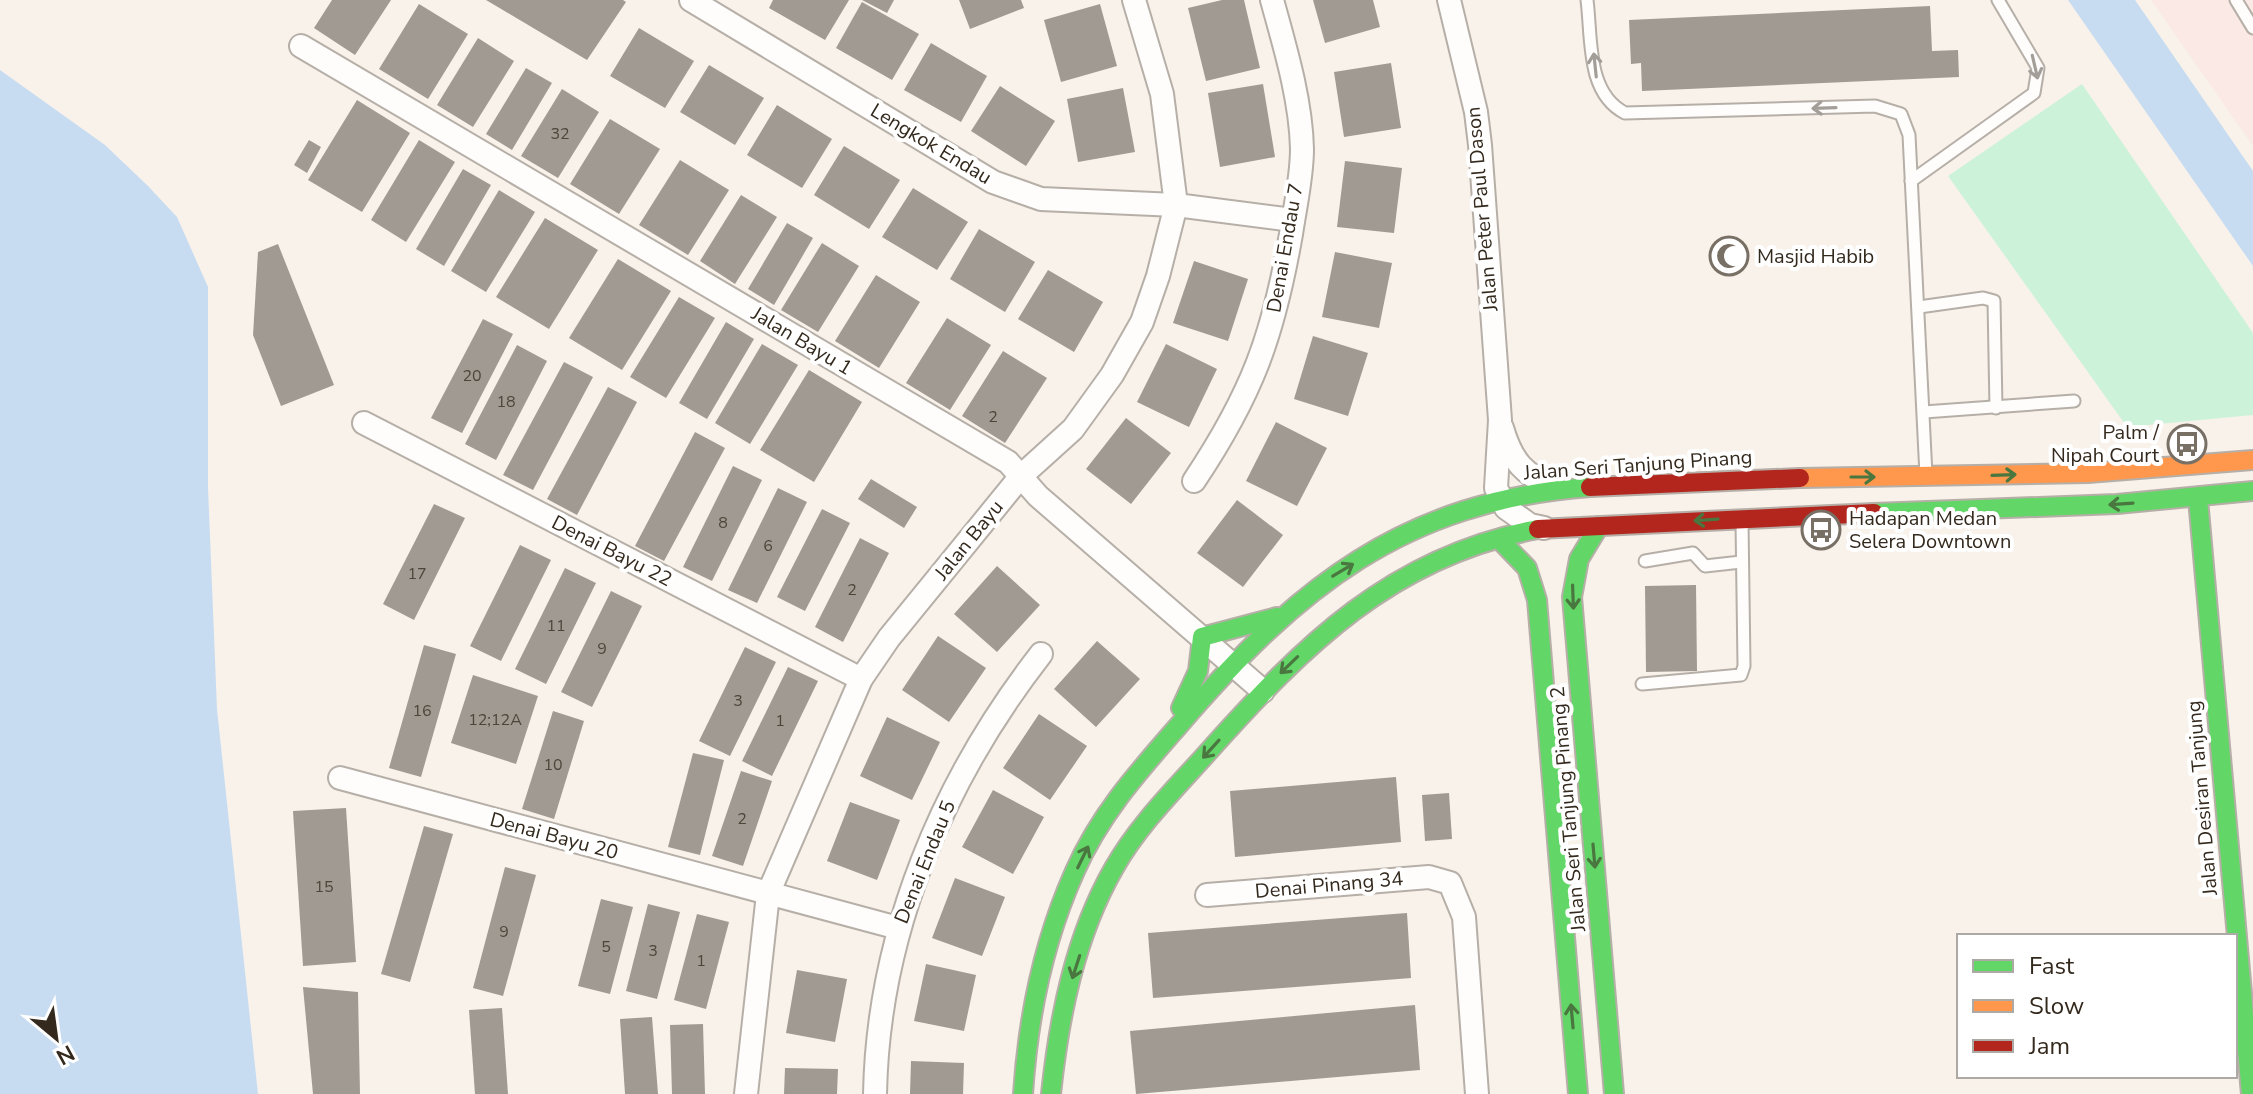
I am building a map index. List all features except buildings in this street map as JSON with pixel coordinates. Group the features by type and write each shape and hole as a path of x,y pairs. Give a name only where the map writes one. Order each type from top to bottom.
{"main road":[{"name":"Jalan Seri Tanjung Pinang","path":"1023,1094 1035,995 1045,954 1079,865 1111,806 1232,664 1280,616 1330,577 1370,553 1461,512 1500,499 1560,489 1732,477 1927,487 2253,460"},
{"path":"1051,1094 1055,1046 1065,999 1102,897 1127,846 1263,691 1344,615 1384,588 1430,564 1499,539 1544,528 2198,499 2253,491"},
{"name":"Jalan Desiran Tanjung","path":"2198,499 2237,934"},
{"name":"Jalan Seri Tanjung Pinang 2","path":"1599,526 1576,565 1572,597 1614,1094"},
{"name":"Jalan Seri Tanjung Pinang 2","path":"1499,539 1527,568 1537,600 1578,1094"},
{"path":"1166,740 1198,671 1202,637 1280,616"},
{"name":"Jalan Desiran Tanjung","path":"2237,937 2251,1094"}],"street":[{"name":"Lengkok Endau","path":"691,0 993,182 1041,199 1176,205 1293,220"},
{"name":"Jalan Bayu","path":"746,1094 768,894 861,679 889,638 1021,476 1073,429 1112,375 1142,322 1158,276 1176,205 1162,94 1134,0"},
{"name":"Denai Endau 7","path":"1194,481 1233,422 1259,365 1281,290 1293,220 1302,149 1294,95 1272,0"},
{"name":"Jalan Peter Paul Dason","path":"1449,0 1477,123 1500,420 1495,478 1500,499"},
{"name":"Jalan Bayu 1","path":"301,46 1008,462 1038,496 1263,691"},
{"name":"Jalan Peter Paul Dason","path":"1500,420 1509,452 1518,466 1526,474 1560,489"},
{"name":"Denai Bayu 22","path":"364,423 861,679"},
{"path":"1500,499 1519,519 1544,528"},
{"name":"Denai Endau 5","path":"875,1094 876,1055 898,928 925,852 960,776 1006,699 1041,654"},
{"name":"Denai Bayu 20","path":"340,778 898,928"},
{"name":"Denai Pinang 34","path":"1207,895 1429,877 1450,883 1464,917 1477,1094"}],"lane":[{"path":"1587,0 1596,80 1611,106 1625,113 1875,106 1901,114 1909,135 1927,487 1955,511"},
{"path":"1911,181 2034,93 2038,68 1998,0"},
{"path":"2236,0 2253,28"},
{"path":"1919,307 1983,298 1994,301 1996,408"},
{"path":"1924,412 2074,401"},
{"path":"1642,684 1741,675 1744,666 1742,517"},
{"path":"1645,561 1693,553 1705,566 1741,562"}],"shaded area":[{"path":"2151,0 2253,0 2253,146"}],"green space":[{"path":"2082,84 2253,333 2253,415 2127,427 1948,176"}],"water":[{"path":"2068,0 2135,0 2253,171 2253,266"},
{"path":"0,70 105,145 148,186 177,217 208,287 208,487 217,709 258,1094 0,1094"}],"traffic: fast":[{"path":"1023,1094 1033,1008 1046,952 1064,898 1085,850 1122,794 1224,675 1312,593 1359,560 1409,532 1464,511 1523,496 1590,487"},
{"path":"1874,513 2117,504 2253,491"},
{"path":"2198,499 2237,934"},
{"path":"1599,526 1579,559 1572,597 1614,1094"},
{"path":"1051,1094 1064,1007 1089,921 1114,868 1158,807 1280,675 1354,610 1438,560 1486,542 1538,529"},
{"path":"1499,539 1527,568 1537,600 1578,1094"},
{"path":"1181,708 1198,671 1202,637 1277,617"},
{"path":"2237,937 2251,1094"}],"traffic: slow":[{"path":"1800,478 2088,473 2253,460"}],"traffic: jam":[{"path":"1590,487 1800,478"},
{"path":"1538,529 1874,513"}],"place":[{"name":"Masjid Habib","path":"1729,256"},
{"name":"Palm / Nipah Court","path":"2187,444"},
{"name":"Hadapan Medan Selera Downtown","path":"1821,530"}]}
